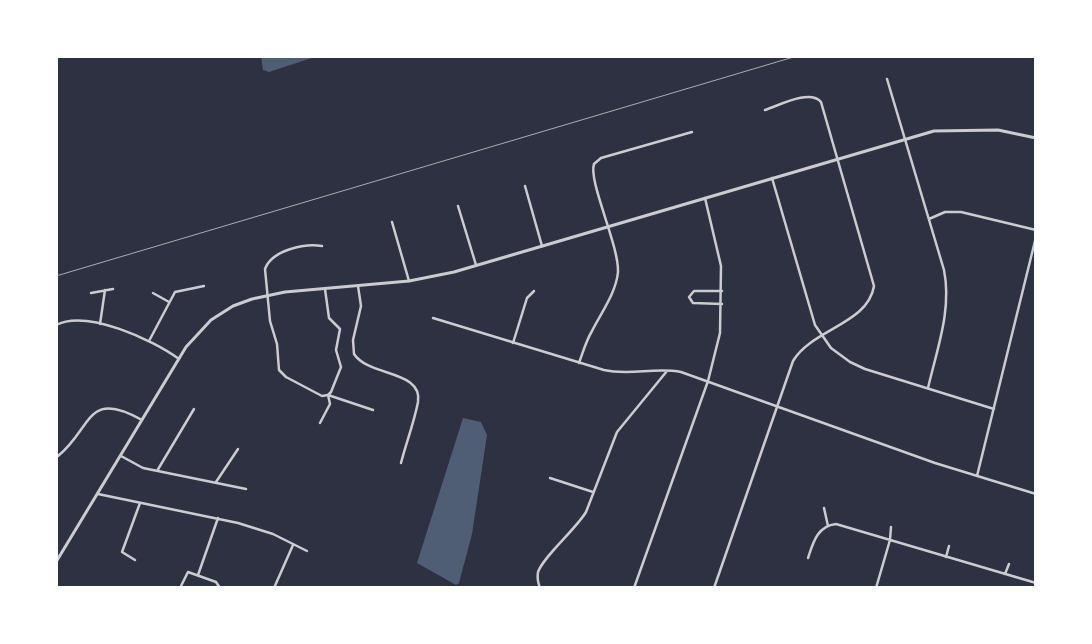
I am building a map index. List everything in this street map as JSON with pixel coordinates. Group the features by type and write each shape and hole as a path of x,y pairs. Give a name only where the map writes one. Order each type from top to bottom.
{"street":[{"path":"887,79 944,270 947,301 928,388"},
{"path":"714,588 776,406 798,352 820,335 863,310 870,300 874,286 821,102 818,98 808,97 765,110"},
{"path":"56,562 192,339 210,320 238,304 267,295 409,281 476,265 904,138 934,131 998,130 1036,138"},
{"path":"579,363 586,343 616,281 616,255 593,174 594,164 601,158 692,132"},
{"path":"772,178 815,325 820,335 832,348 850,362 994,409"},
{"path":"525,186 542,246"},
{"path":"634,588 708,381 720,333 722,266 718,242 705,197"},
{"path":"458,206 476,265"},
{"path":"929,219 945,212 961,212 1036,230"},
{"path":"392,222 409,281"},
{"path":"977,476 1036,237"},
{"path":"322,246 311,244 280,254 271,259 266,269 270,325 278,347 279,370 286,377 322,396 328,395 373,410"},
{"path":"149,340 175,292 204,286"},
{"path":"358,286 360,306 353,340 354,354 369,367 406,379 414,387 418,397 401,463"},
{"path":"325,289 329,318 338,326 341,332 336,350 341,367 328,395"},
{"path":"100,324 105,290"},
{"path":"91,294 113,290"},
{"path":"722,291 694,291 689,296 693,303 722,304"},
{"path":"513,343 527,298 534,292"},
{"path":"153,294 169,302"},
{"path":"433,318 613,372 668,370 680,372 977,476 1036,494"},
{"path":"56,325 72,319 100,324 149,340 179,358"},
{"path":"540,588 538,582 541,567 580,522 617,432 668,370"},
{"path":"320,423 330,404 328,395"},
{"path":"58,456 69,447 85,422 98,411 113,408 120,409 142,420"},
{"path":"157,470 194,409"},
{"path":"216,482 238,449"},
{"path":"121,456 143,468 246,489"},
{"path":"550,478 593,492"},
{"path":"98,494 218,518 273,534 307,552"},
{"path":"135,560 122,552 140,503"},
{"path":"824,508 828,526"},
{"path":"198,575 218,518"},
{"path":"808,558 816,536 828,526 840,524 1036,583"},
{"path":"876,588 890,540 891,527"},
{"path":"274,588 293,545"},
{"path":"946,557 949,546"},
{"path":"1006,574 1009,564"},
{"path":"180,588 188,572 211,580 220,588"}],"water":[{"path":"261,56 318,56 269,72 263,70"},
{"path":"463,418 481,422 487,435 472,534 459,583 456,585 417,563"}],"railway":[{"path":"56,276 797,56"}]}
